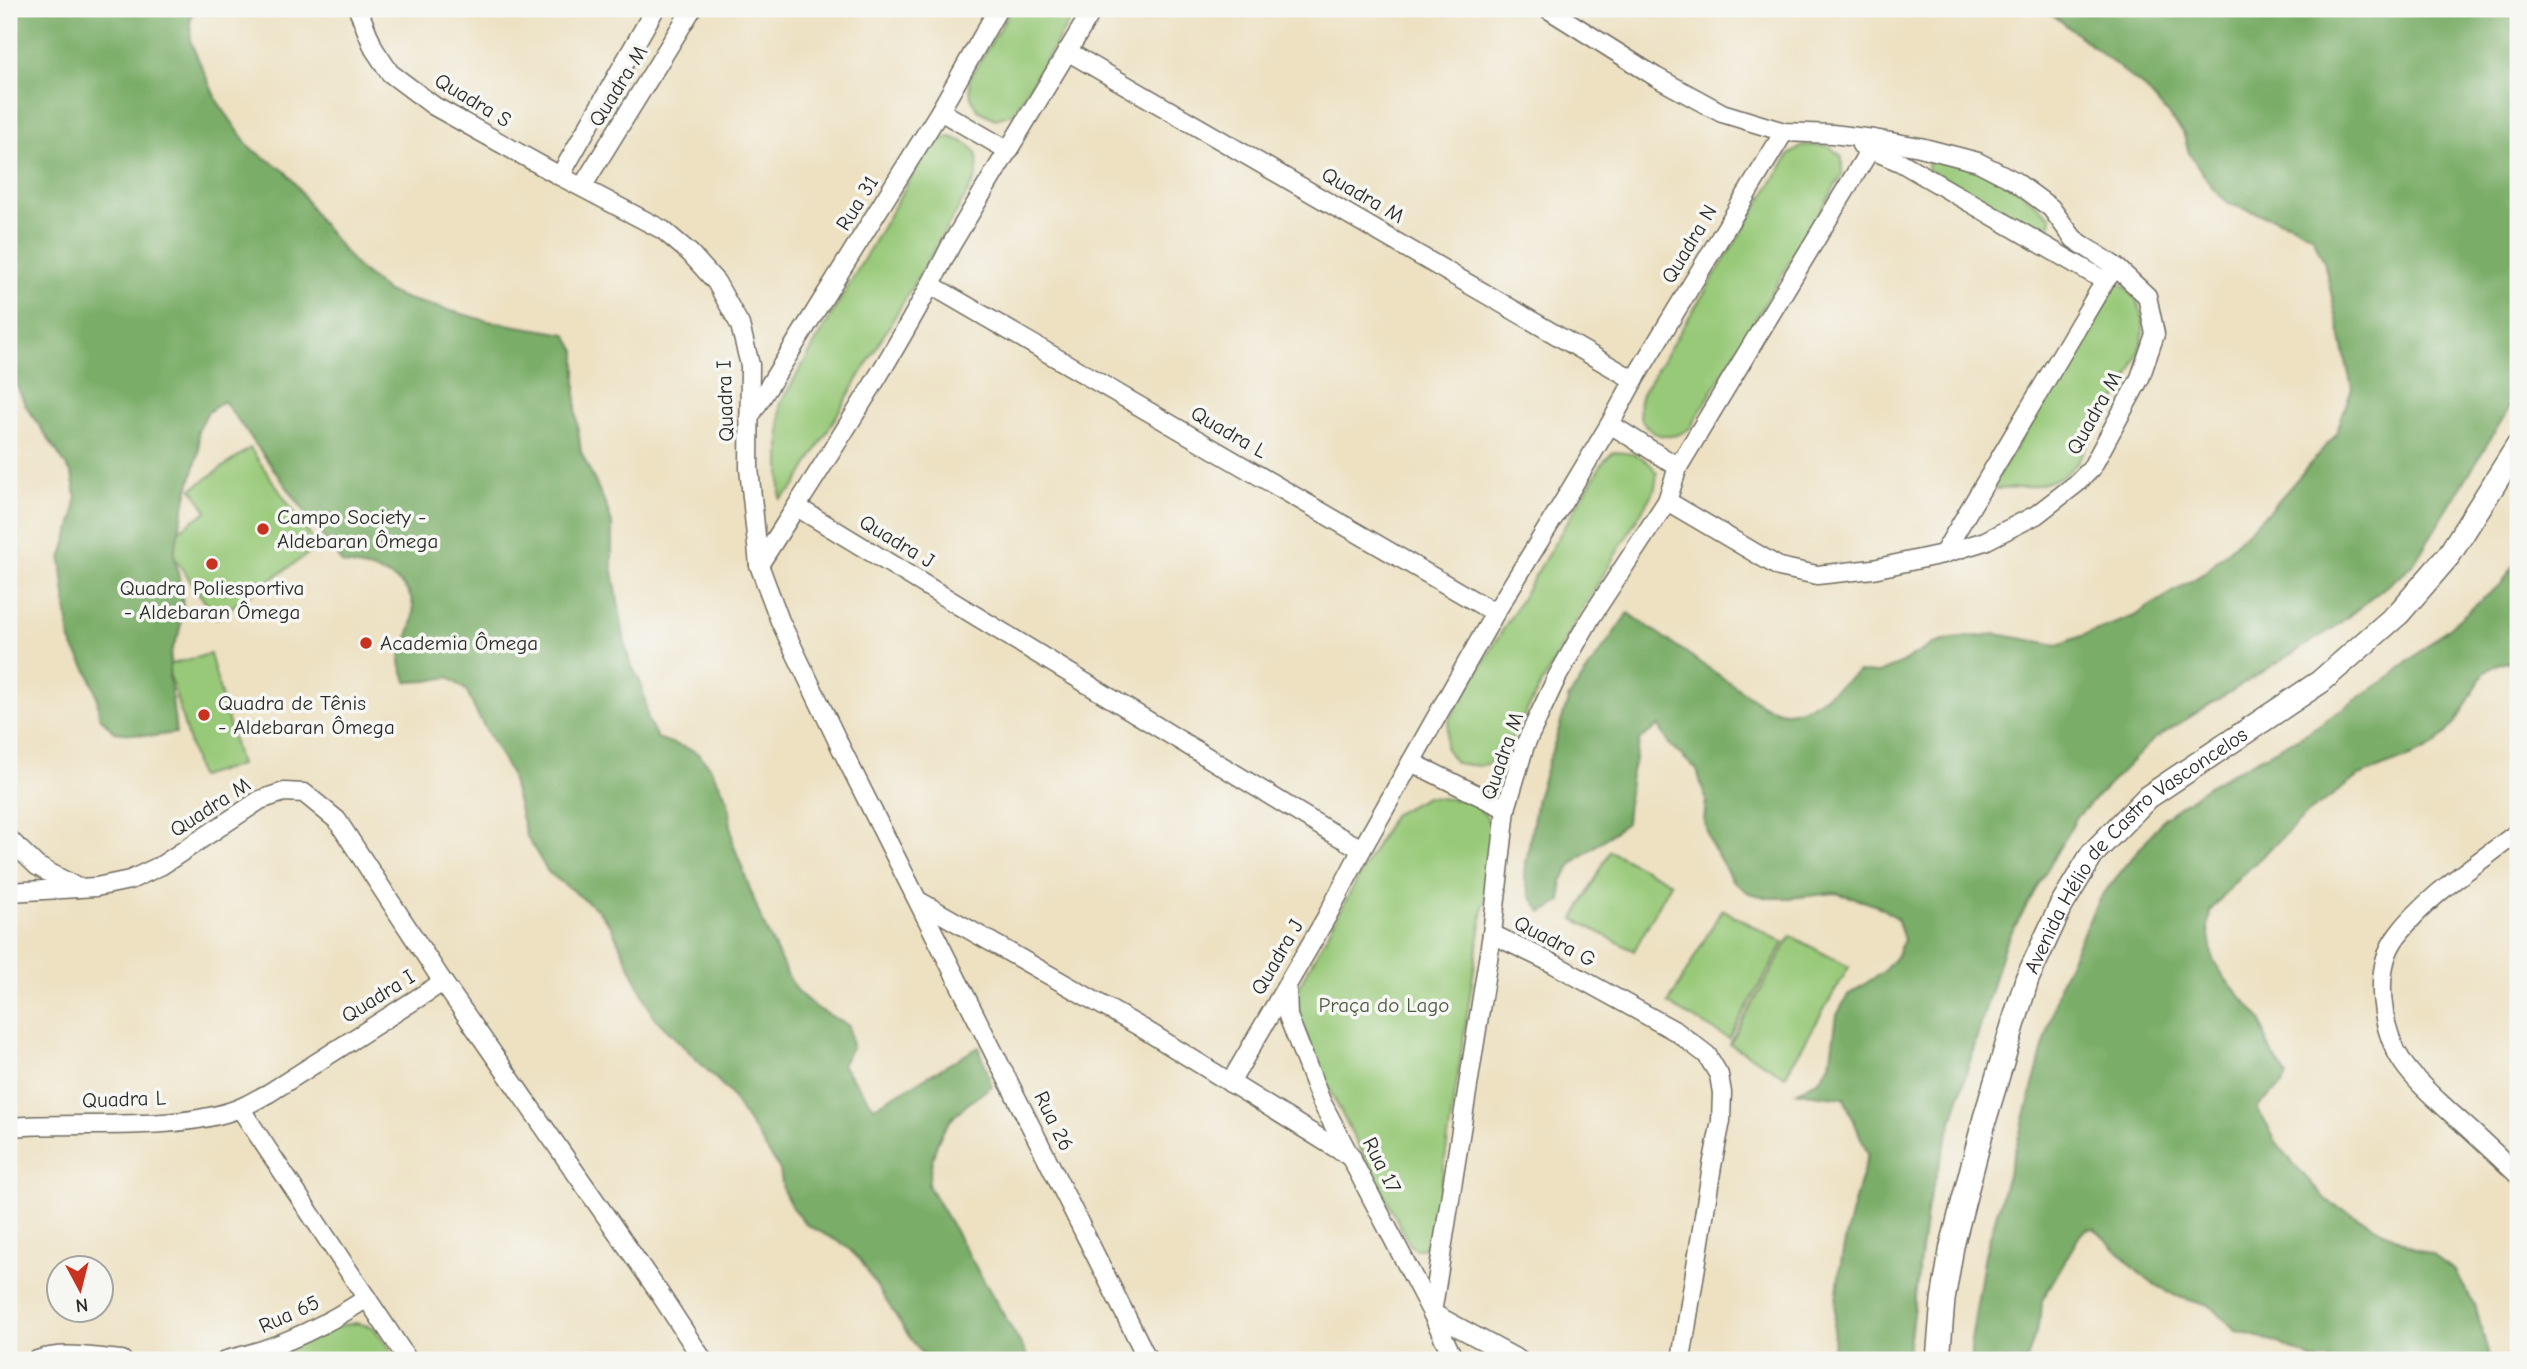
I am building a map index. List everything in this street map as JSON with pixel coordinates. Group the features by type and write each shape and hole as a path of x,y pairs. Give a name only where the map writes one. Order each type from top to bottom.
{"street":[{"path":"358,9 365,26"},
{"path":"365,26 373,9"},
{"name":"Quadra M","path":"560,176 655,9"},
{"name":"Quadra M","path":"582,187 692,9"},
{"name":"Rua 31","path":"749,419 940,111 998,9"},
{"path":"1093,9 951,245 931,285 759,565 780,621 919,901 1142,1028 1352,1158"},
{"name":"Quadra M","path":"1548,9 1656,77 1722,113 1784,132 1832,134 1920,147 1979,162 2013,180 2050,208 2074,239 2110,274"},
{"name":"Quadra S","path":"365,26 374,48 390,73 434,106 582,187"},
{"name":"Quadra M","path":"1067,51 1634,380"},
{"path":"940,111 1009,151"},
{"name":"Quadra N","path":"1634,380 1784,132"},
{"name":"Quadra M","path":"1667,501 1779,567 1817,575 1873,569 1943,554 1985,541 2036,515 2091,469 2140,379 2155,334 2147,296 1932,179 1871,148 1832,134"},
{"name":"Quadra M","path":"1492,934 1506,809 1525,745 1557,677 1591,617 1667,501 1678,467 1871,148"},
{"name":"Quadra I","path":"582,187 663,230 690,253 716,282 740,325 750,365 750,468 759,565"},
{"path":"1943,554 2110,274"},
{"name":"Quadra L","path":"931,285 1495,613"},
{"path":"1362,849 1495,613 1634,380"},
{"path":"1610,424 1678,467"},
{"name":"Avenida Hélio de Castro Vasconcelos","path":"1938,1360 1943,1300 1952,1246 1985,1118 2027,979 2061,906 2093,853 2148,797 2320,682 2399,613 2449,555 2518,446"},
{"name":"Quadra J","path":"797,507 1362,849 1230,1083"},
{"path":"1411,762 1506,809"},
{"name":"Quadra M","path":"9,892 96,887 131,880 162,865 260,800 284,792 304,793 337,820 443,982"},
{"path":"2518,831 2424,906 2395,937 2382,969 2381,995 2389,1031 2402,1061 2426,1089 2518,1175"},
{"path":"9,839 37,866 78,888"},
{"name":"Rua 26","path":"919,901 1146,1358"},
{"name":"Quadra G","path":"1432,1313 1492,934 1554,964 1676,1032 1707,1055 1719,1075 1722,1093 1721,1121 1681,1360"},
{"name":"Quadra I","path":"240,1108 269,1093 443,982 703,1360"},
{"name":"Rua 17","path":"1287,986 1288,1016 1321,1101 1454,1360"},
{"path":"240,1108 408,1360"},
{"name":"Quadra L","path":"9,1127 176,1121 212,1116 240,1108"},
{"name":"Rua 65","path":"226,1360 254,1354 298,1337 340,1316 367,1298"},
{"path":"1432,1313 1520,1360"},
{"path":"37,1360 49,1356 122,1360"}],"green space":[{"path":"9,9 193,9 190,23 191,43 216,99 250,148 285,171 318,219 357,267 388,292 407,299 488,321 566,334 576,351 576,412 581,452 612,524 612,565 625,644 630,663 640,681 648,720 657,738 695,751 709,765 728,800 733,843 762,921 788,976 799,993 815,1007 849,1026 852,1047 842,1065 874,1107 979,1047 992,1086 964,1107 946,1126 935,1150 928,1185 1030,1360 927,1360 860,1260 845,1245 807,1225 792,1208 783,1190 780,1170 728,1091 653,1016 611,926 598,910 548,872 526,835 510,773 467,691 448,677 407,682 400,661 412,624 413,609 404,586 382,573 343,564 224,401 207,413 198,431 199,452 174,553 183,614 171,652 169,673 176,733 155,736 114,732 99,716 97,696 90,676 70,641 61,559 74,517 76,496 72,474 26,406 9,369"},
{"path":"1011,9 1077,9 1013,114 995,119 978,110 971,98 969,80"},
{"path":"2037,9 2518,9 2518,394 2413,565 2335,627 2153,740 2076,818 2004,946 1927,1206 1907,1360 1834,1360 1834,1323 1844,1244 1868,1154 1844,1098 1796,1092 1819,1080 1830,1064 1837,1015 1848,995 1883,972 1896,957 1904,939 1897,918 1877,906 1835,893 1769,898 1749,893 1732,880 1710,842 1704,821 1706,800 1697,770 1669,744 1659,726 1640,739 1630,780 1626,823 1573,863 1562,881 1561,902 1542,913 1530,895 1524,875 1537,798 1569,697 1628,613 1764,706 1783,712 1796,711 1815,703 1858,672 1878,673 1898,665 1933,644 1996,634 2058,645 2132,617 2204,573 2270,510 2335,436 2352,388 2324,261 2312,236 2293,225 2230,204 2214,190 2189,153 2183,132 2146,89 2053,15"},
{"path":"950,137 966,143 975,151 978,163 975,180 794,488 780,499 780,404 923,157 936,140"},
{"path":"1804,145 1829,146 1842,157 1842,175 1690,428 1679,434 1659,435 1650,430 1640,414 1643,392 1789,155"},
{"path":"1928,159 1972,168 2003,180 2051,217 2049,232 2037,236 1927,169"},
{"path":"2118,282 2134,297 2142,315 2143,335 2138,356 2118,397 2068,472 2040,484 1990,489"},
{"name":"Campo Society - Aldebaran Ômega","path":"250,448 318,547 216,618 163,541 207,511 192,489"},
{"path":"1613,452 1633,454 1648,462 1657,473 1655,489 1585,605 1510,741 1488,764 1475,766 1456,763 1445,747 1449,720 1603,462"},
{"path":"2518,559 2518,660 2498,664 2484,673 2456,722 2436,744 2420,753 2359,776 2308,813 2237,880 2210,911 2208,927 2213,960 2227,981 2262,1020 2267,1045 2287,1076 2284,1083 2257,1108 2280,1148 2326,1200 2433,1255 2455,1271 2476,1308 2490,1360 2313,1360 2276,1342 2236,1331 2209,1306 2176,1296 2153,1284 2094,1228 2086,1229 2080,1235 2042,1300 2041,1316 2027,1360 1971,1360 1971,1341 1985,1254 2061,980 2099,899 2165,817 2211,784 2307,733 2391,676 2501,584"},
{"name":"Quadra de Tênis - Aldebaran Ômega","path":"210,654 240,765 199,777 167,665"},
{"name":"Praça do Lago","path":"1426,797 1473,801 1495,832 1433,1237 1425,1248 1415,1249 1410,1245 1326,1083 1298,1016 1295,993 1393,815"},
{"path":"1610,851 1671,883 1634,951 1574,919"},
{"path":"1722,909 1784,943 1729,1039 1668,1004"},
{"path":"1791,936 1849,967 1785,1076 1730,1044"},
{"path":"356,1323 373,1327 398,1360 257,1360 338,1326"}],"place":[{"name":"Campo Society - Aldebaran Ômega","path":"263,529"},
{"name":"Quadra Poliesportiva - Aldebaran Ômega","path":"212,564"},
{"name":"Academia Ômega","path":"366,643"},
{"name":"Quadra de Tênis - Aldebaran Ômega","path":"204,715"}]}
